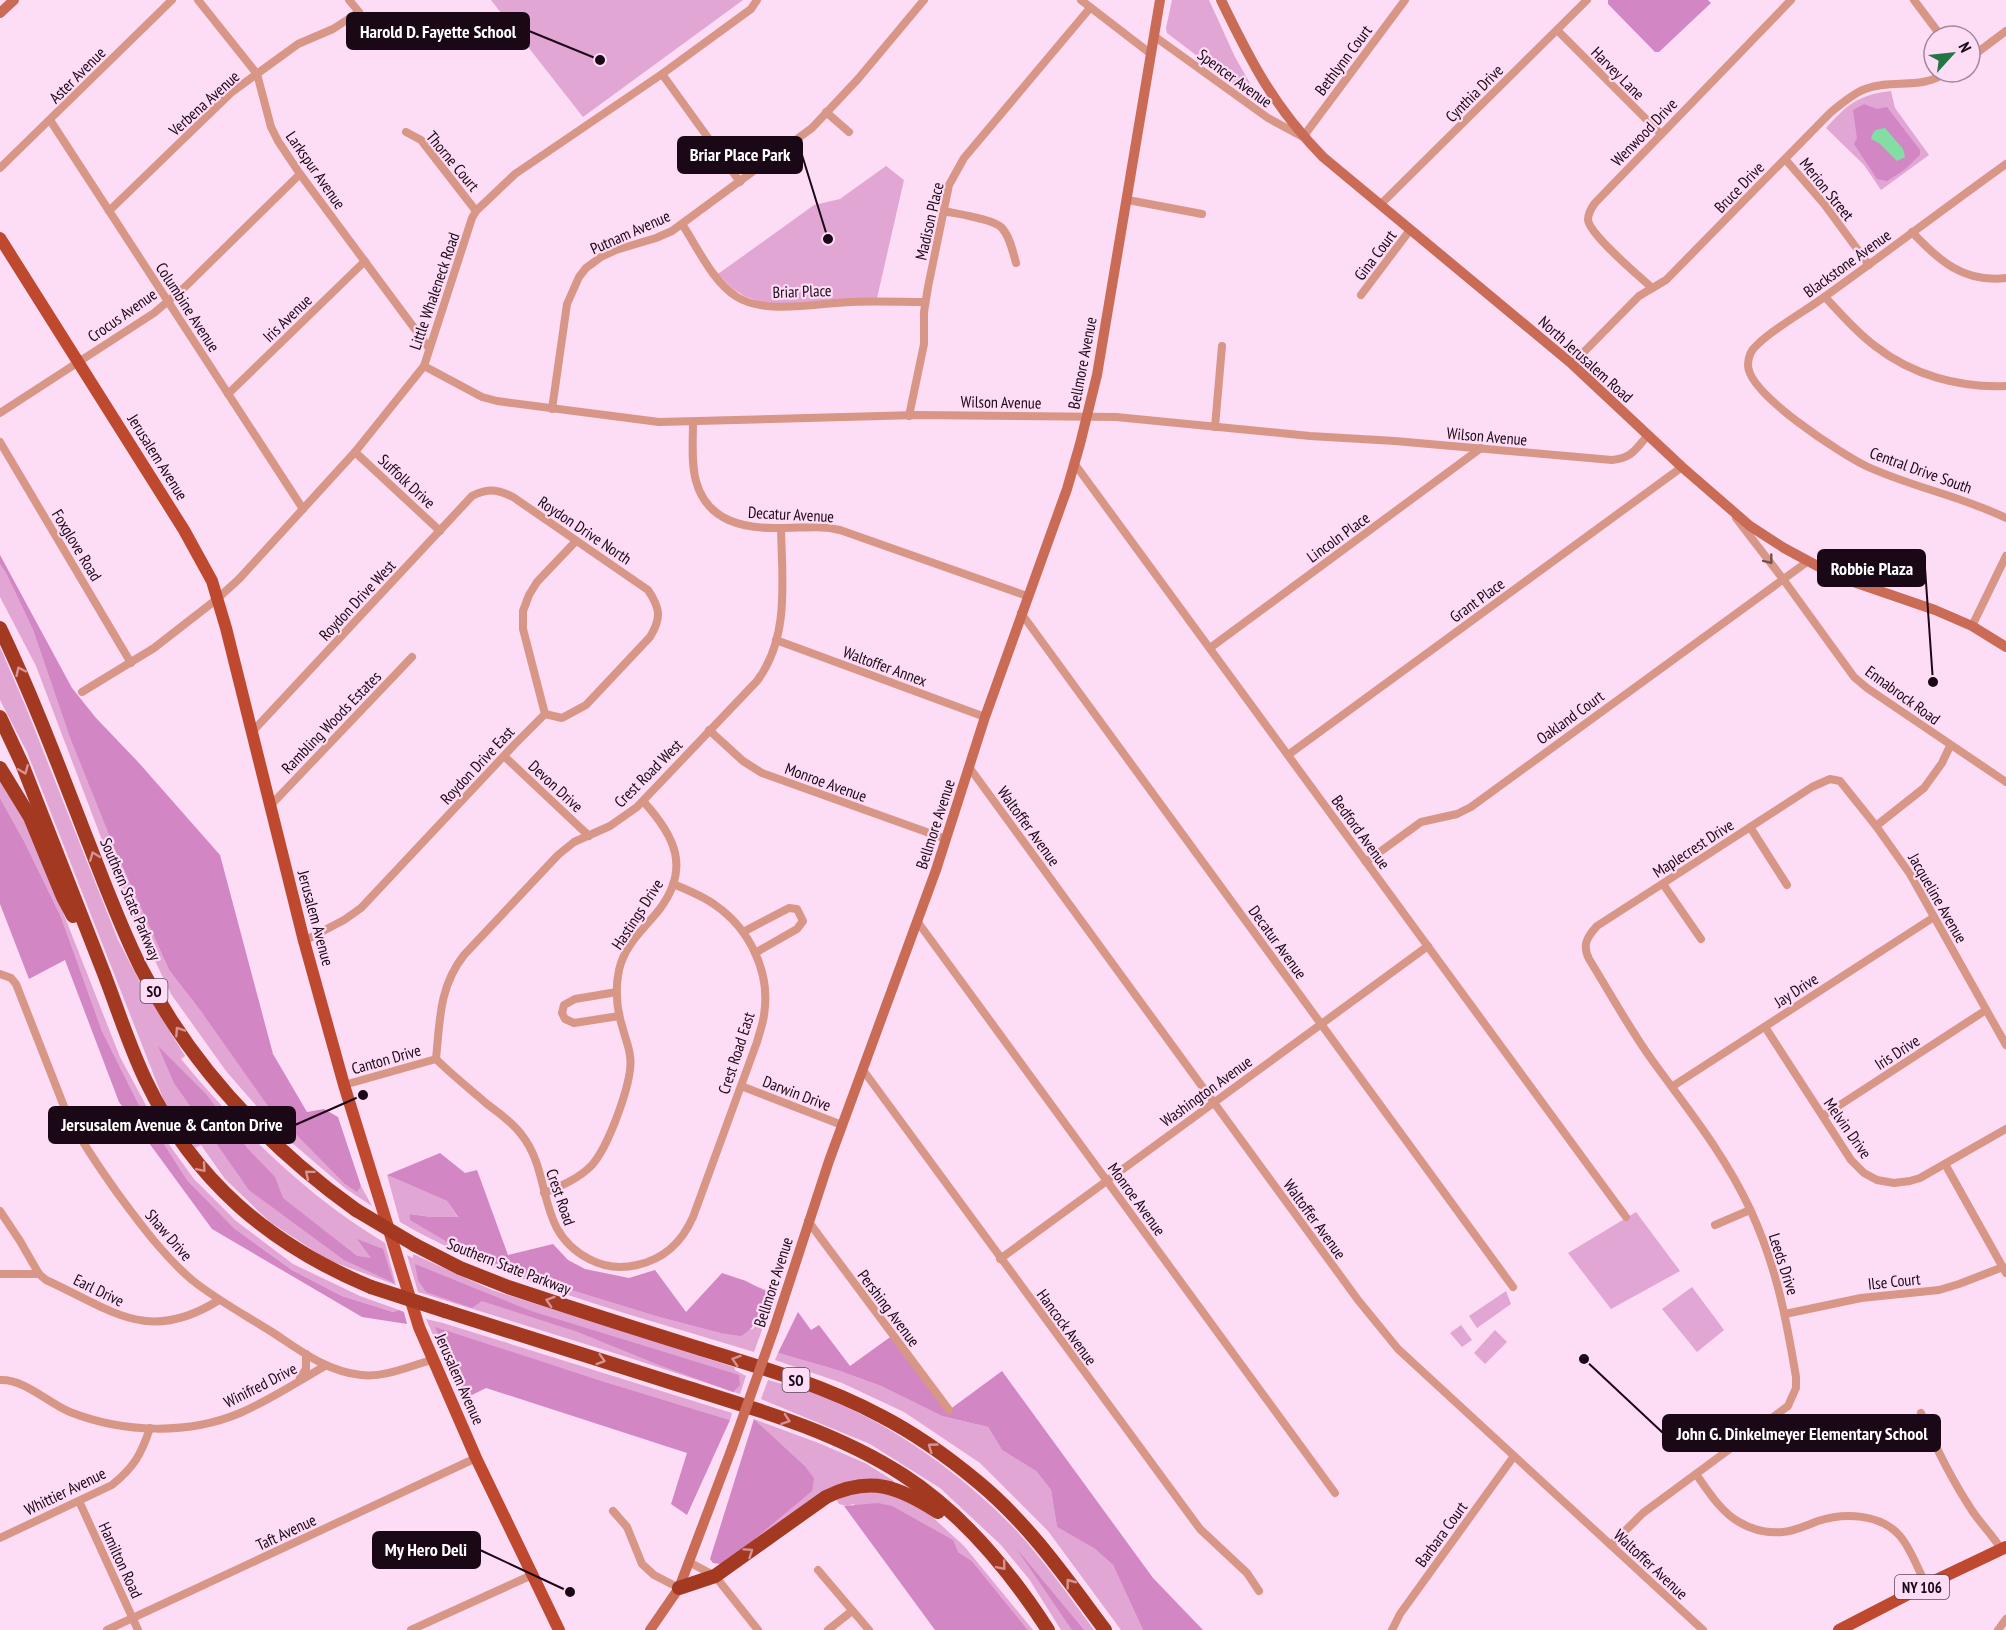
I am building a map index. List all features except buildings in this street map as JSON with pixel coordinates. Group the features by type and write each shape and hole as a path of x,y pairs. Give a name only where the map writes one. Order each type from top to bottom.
{"highway":[{"name":"Southern State Parkway","path":"0,628 39,715 119,920 141,968 166,1012 206,1068 239,1108 289,1157 356,1210 415,1245 460,1268 507,1287 818,1387 879,1414 930,1444 980,1483 1016,1518 1050,1557 1105,1630"},
{"name":"SO","path":"0,717 22,764 145,1079 168,1122 199,1165 238,1206 284,1242 334,1271 371,1287 731,1401 840,1440 904,1476 934,1498 975,1536 1027,1598 1048,1630"},
{"path":"3,774 35,827 63,897 103,971"},
{"path":"679,1588 715,1576 826,1497 859,1486 876,1486 903,1491 975,1536"}],"main road":[{"path":"0,13 14,0"},
{"name":"Bellmore Avenue","path":"650,1630 679,1588 732,1448 774,1329 808,1221 917,921 985,717 1066,489 1097,375 1160,0"},
{"name":"North Jerusalem Road","path":"1221,0 1268,91 1303,137 1323,157 1572,364 1728,508 1761,534 1807,562 1856,584 1935,610 1972,626 2006,647"},
{"name":"Jerusalem Avenue","path":"0,238 184,530 212,581 304,941 344,1085 419,1327 476,1458 559,1630"},
{"name":"NY 106","path":"1839,1630 2003,1548"}],"street":[{"name":"Aster Avenue","path":"0,168 172,0"},
{"name":"Larkspur Avenue","path":"198,0 257,74 271,128 278,141 429,348"},
{"name":"Verbena Avenue","path":"109,211 232,92 298,44 333,29 359,12 349,0"},
{"name":"Little Whaleneck Road","path":"82,692 131,663 217,599 239,579 355,452 423,366 476,211 515,174 662,75 751,9 758,0"},
{"name":"Putnam Avenue","path":"552,409 567,304 579,277 586,268 616,250 656,238 682,224 812,128 858,79 924,0"},
{"path":"1081,0 1151,54"},
{"name":"Bethlynn Court","path":"1303,137 1405,0"},
{"name":"Cynthia Drive","path":"1380,205 1587,0"},
{"path":"1914,0 1932,24"},
{"name":"Wenwood Drive","path":"1652,288 1594,233 1588,220 1590,209 1788,1"},
{"name":"Madison Place","path":"909,416 924,344 925,302 949,185 964,158 1090,8"},
{"name":"Harvey Lane","path":"1557,30 1661,134"},
{"path":"1982,49 2006,31"},
{"name":"Spencer Avenue","path":"1154,36 1268,118 1303,137"},
{"path":"662,75 740,182"},
{"name":"Bruce Drive","path":"1572,364 1640,296 1666,280 1830,113 1851,96 1875,86 1922,83"},
{"path":"826,112 849,132"},
{"name":"Columbine Avenue","path":"50,120 303,509"},
{"name":"Thorne Court","path":"406,132 422,140 476,211"},
{"name":"Merion Street","path":"1785,159 1824,204 1869,265"},
{"name":"Blackstone Avenue","path":"1771,400 1751,376 1748,368 1749,357 1758,343 1825,297 2006,164"},
{"name":"Crocus Avenue","path":"0,412 154,313 186,286 300,174"},
{"path":"1128,200 1202,214"},
{"path":"944,211 991,222 1002,227 1016,263"},
{"name":"Briar Place","path":"682,224 715,276 738,298 754,304 769,306 851,302 925,302"},
{"name":"Gina Court","path":"1361,296 1410,230"},
{"path":"1912,232 1951,268 1978,277 2006,278"},
{"name":"Iris Avenue","path":"228,394 364,261"},
{"path":"1825,297 1875,347 1910,368 1957,383 2006,386"},
{"path":"1215,427 1222,346"},
{"name":"Wilson Avenue","path":"423,366 482,397 497,401 642,421 693,422 909,416 1116,417 1310,436 1612,460 1631,455 1648,435"},
{"name":"Central Drive South","path":"1771,400 1824,441 1865,465 1898,479 1975,504 2006,518"},
{"name":"Decatur Avenue","path":"693,422 696,483 707,503 733,523 747,527 814,526 840,530 1027,596"},
{"name":"Foxglove Road","path":"0,442 131,663"},
{"name":"Lincoln Place","path":"1210,648 1481,448"},
{"name":"Suffolk Drive","path":"355,452 440,531"},
{"name":"Bedford Avenue","path":"1074,463 1626,1217"},
{"name":"Grant Place","path":"1288,755 1682,466"},
{"name":"Roydon Drive West","path":"252,732 472,496 484,490"},
{"name":"Roydon Drive North","path":"484,490 501,491 513,497 648,590 658,604 659,617 650,637 586,705 562,718 545,714"},
{"name":"Ennabrock Road","path":"1728,508 1854,677 1950,746 2006,782"},
{"name":"Crest Road West","path":"436,1059 443,996 454,968 558,855 574,842 623,818 643,801 765,670 776,640 782,608 781,528"},
{"path":"545,714 523,629 523,611 537,582 576,542"},
{"path":"1972,626 2006,556"},
{"path":"1783,579 1807,562"},
{"name":"Oakland Court","path":"1366,862 1421,822 1457,814 1471,807 1783,579"},
{"name":"Decatur Avenue","path":"1021,614 1513,1287"},
{"name":"Waltoffer Annex","path":"776,640 985,717"},
{"name":"Rambling Woods Estates","path":"270,806 412,657"},
{"name":"Roydon Drive East","path":"304,941 344,920 361,908 545,714"},
{"name":"Monroe Avenue","path":"709,730 743,761 762,773 946,838"},
{"path":"1876,826 1924,788 1950,746"},
{"name":"Devon Drive","path":"504,756 589,836"},
{"name":"Waltoffer Avenue","path":"969,767 1358,1300 1398,1349 1438,1383 1703,1630"},
{"name":"Jacqueline Avenue","path":"1830,779 1840,781 1910,874 2006,1045"},
{"name":"Maplecrest Drive","path":"1586,953 1585,943 1597,927 1812,787 1830,779"},
{"name":"Hastings Drive","path":"544,1194 582,1174 593,1164 605,1144 626,1090 631,1069 628,1045 619,1016 617,992 619,970 630,943 658,910 674,884 676,854 672,840 660,819 643,801"},
{"path":"1750,827 1787,885"},
{"name":"Crest Road East","path":"674,884 717,906 743,932 755,953 764,980 764,1015 757,1042 701,1195"},
{"path":"1663,884 1701,939"},
{"path":"743,932 789,908 797,909 800,913 802,921 797,929 755,953"},
{"name":"Jay Drive","path":"1672,1086 1934,917"},
{"name":"Monroe Avenue","path":"917,921 1335,1493"},
{"name":"Washington Avenue","path":"1000,1258 1428,946"},
{"name":"Leeds Drive","path":"1586,953 1639,1041 1715,1146 1750,1209 1768,1253 1785,1314 1796,1377 1796,1388 1792,1401 1778,1414 1644,1513 1611,1545"},
{"name":"Shaw Drive","path":"0,974 11,978 16,984 64,1110 94,1160 159,1248 186,1274 219,1300 325,1366 371,1376 432,1360"},
{"path":"617,992 570,1000 564,1005 562,1013 565,1019 574,1023 619,1016"},
{"name":"Iris Drive","path":"1823,1116 1986,1010"},
{"name":"Melvin Drive","path":"1765,1027 1851,1161 1864,1173 1877,1180 1894,1183 1910,1181 2006,1129"},
{"name":"Canton Drive","path":"344,1085 436,1059"},
{"name":"Crest Road","path":"436,1059 521,1134 533,1154 551,1218 558,1232 580,1254 597,1262 624,1268 649,1262 674,1247 687,1231 701,1195"},
{"name":"Hancock Avenue","path":"862,1070 1200,1529 1247,1573 1259,1592"},
{"name":"Darwin Drive","path":"741,1086 842,1125"},
{"path":"1945,1164 2004,1270"},
{"path":"1715,1225 1750,1209"},
{"name":"Earl Drive","path":"0,1211 39,1274 46,1280 104,1310 138,1320 164,1322 187,1318 219,1300"},
{"name":"Pershing Avenue","path":"808,1221 949,1410"},
{"name":"Ilse Court","path":"1785,1314 1861,1298 1939,1290 2004,1270"},
{"path":"0,1274 39,1274"},
{"path":"298,1382 306,1369 306,1354"},
{"name":"Winifred Drive","path":"0,1380 15,1383 70,1412 93,1420 132,1428 150,1428 196,1425 221,1420 240,1413 325,1366"},
{"path":"1920,1413 1974,1514 2003,1548"},
{"name":"Whittier Avenue","path":"0,1538 112,1485 127,1473 138,1458 150,1428"},
{"name":"Barbara Court","path":"1392,1630 1400,1614 1514,1456"},
{"name":"Taft Avenue","path":"107,1630 476,1458"},
{"path":"1696,1474 1727,1514 1737,1522 1753,1529 1785,1532 1821,1520 1849,1516 1866,1517 1886,1524 1903,1540 1926,1585"},
{"name":"Hamilton Road","path":"79,1501 138,1630"},
{"path":"613,1511 627,1527 642,1564 654,1575 679,1588"},
{"path":"689,1562 715,1576 758,1630"},
{"path":"818,1570 869,1630"},
{"path":"411,1630 532,1575"},
{"path":"828,1630 852,1611"},
{"path":"1999,1630 2006,1619"}],"shaded area":[{"path":"491,0 743,0 583,117"},
{"path":"1172,0 1209,0 1235,57 1256,94 1251,97 1167,33"},
{"path":"1608,0 1708,0 1711,3 1659,52 1655,52 1608,4"},
{"path":"1891,91 1895,108 1929,155 1881,190 1864,165 1826,128 1854,102 1870,95"},
{"path":"1864,104 1877,109 1887,107 1920,150 1920,155 1904,170 1887,181 1877,179 1854,144 1857,138 1853,110"},
{"path":"1885,128 1903,149 1905,157 1897,161 1879,143 1871,139 1875,131"},
{"path":"886,166 904,180 877,298 782,304 763,303 744,296 718,274 814,205 840,199"},
{"path":"0,555 72,688 96,718 220,855 273,1054 307,1112 324,1109 338,1117 361,1186 357,1192 345,1184 268,1106 169,970 115,850 70,738 33,630 0,564"},
{"path":"0,564 33,630 70,738 115,850 169,970 203,1014 357,1191 361,1186 372,1206 346,1189 278,1131 226,1071 171,994 128,905 36,666 0,597"},
{"path":"0,647 118,940 143,988 185,1056 181,1059 226,1111 275,1160 328,1204 385,1243 396,1285 328,1260 270,1222 225,1179 201,1145 195,1148 164,1101 27,752 0,700"},
{"path":"0,779 27,821 120,1057 162,1135 194,1179 236,1221 293,1264 360,1296 399,1310 393,1312 342,1296 292,1270 235,1229 187,1180 138,1103 102,1031 61,917 0,798"},
{"path":"0,798 61,917 102,1031 138,1103 187,1180 235,1229 292,1270 342,1296 393,1312 399,1310 404,1312 407,1324 362,1317 212,1229 119,1102 65,960 29,979 0,904"},
{"path":"158,1046 206,1094 248,1149 275,1177 283,1198 357,1256 371,1258 357,1239 383,1249 394,1283 344,1260 249,1190 174,1083"},
{"path":"440,1153 465,1173 477,1170 508,1255 553,1244 568,1260 585,1269 629,1278 655,1270 686,1312 722,1273 746,1281 767,1292 759,1317 741,1336 720,1333 561,1287 466,1253 410,1220 410,1214 458,1217 447,1201 387,1175"},
{"path":"387,1175 447,1201 458,1218 410,1214 466,1253 561,1287 659,1317 720,1333 753,1329 767,1293 753,1285 771,1292 767,1316 754,1352 573,1297 485,1264 442,1244 400,1222"},
{"path":"1636,1212 1680,1271 1611,1309 1568,1253"},
{"path":"413,1254 492,1290 734,1367 746,1376 740,1394 418,1292 407,1255 413,1258"},
{"path":"415,1264 531,1311 739,1375 740,1385 733,1392 578,1332 482,1301 472,1308 426,1292 418,1280"},
{"path":"1692,1287 1724,1330 1697,1352 1662,1309"},
{"path":"1506,1291 1511,1304 1477,1328 1469,1316"},
{"path":"798,1312 811,1330 819,1325 850,1366 893,1335 949,1410 1002,1371 1153,1578 1203,1630 1143,1630 1113,1565 1095,1549 1057,1527 1051,1490 1036,1471 1002,1450 988,1427 942,1416 881,1386 837,1370 778,1353"},
{"path":"426,1319 732,1413 730,1420 436,1328 463,1388 455,1384"},
{"path":"1461,1325 1472,1340 1462,1347 1450,1333"},
{"path":"435,1327 730,1420 687,1515 671,1504 687,1453 486,1388 468,1397"},
{"path":"1495,1330 1507,1342 1485,1364 1474,1353"},
{"path":"778,1353 837,1370 881,1386 942,1416 988,1427 1002,1450 1036,1471 1051,1490 1057,1527 1095,1549 1113,1565 1143,1630 1121,1630 1048,1531 980,1463 904,1412 842,1383 775,1360"},
{"path":"768,1380 814,1393 855,1411 904,1438 949,1470 992,1507 1023,1538 1094,1630 1061,1630 1029,1579 1001,1545 940,1488 870,1444 761,1399"},
{"path":"754,1419 865,1463 894,1481 892,1484 835,1487 728,1561 814,1478 805,1466"},
{"path":"754,1419 805,1466 814,1478 812,1491 728,1561 720,1564 713,1563 710,1559"},
{"path":"885,1490 928,1513 964,1546 1033,1630 1028,1630 972,1561 958,1552 853,1504 847,1506 839,1504 836,1499 859,1491"},
{"path":"878,1503 892,1506 953,1540 958,1552 972,1561 1028,1630 935,1630 844,1506"},
{"path":"1016,1548 1084,1630 1072,1630"}],"place":[{"name":"Harold D. Fayette School","path":"600,60"},
{"name":"Briar Place Park","path":"828,239"},
{"name":"Robbie Plaza","path":"1933,682"},
{"name":"Jersusalem Avenue & Canton Drive","path":"363,1095"},
{"name":"John G. Dinkelmeyer Elementary School","path":"1584,1359"},
{"name":"My Hero Deli","path":"570,1592"}]}
